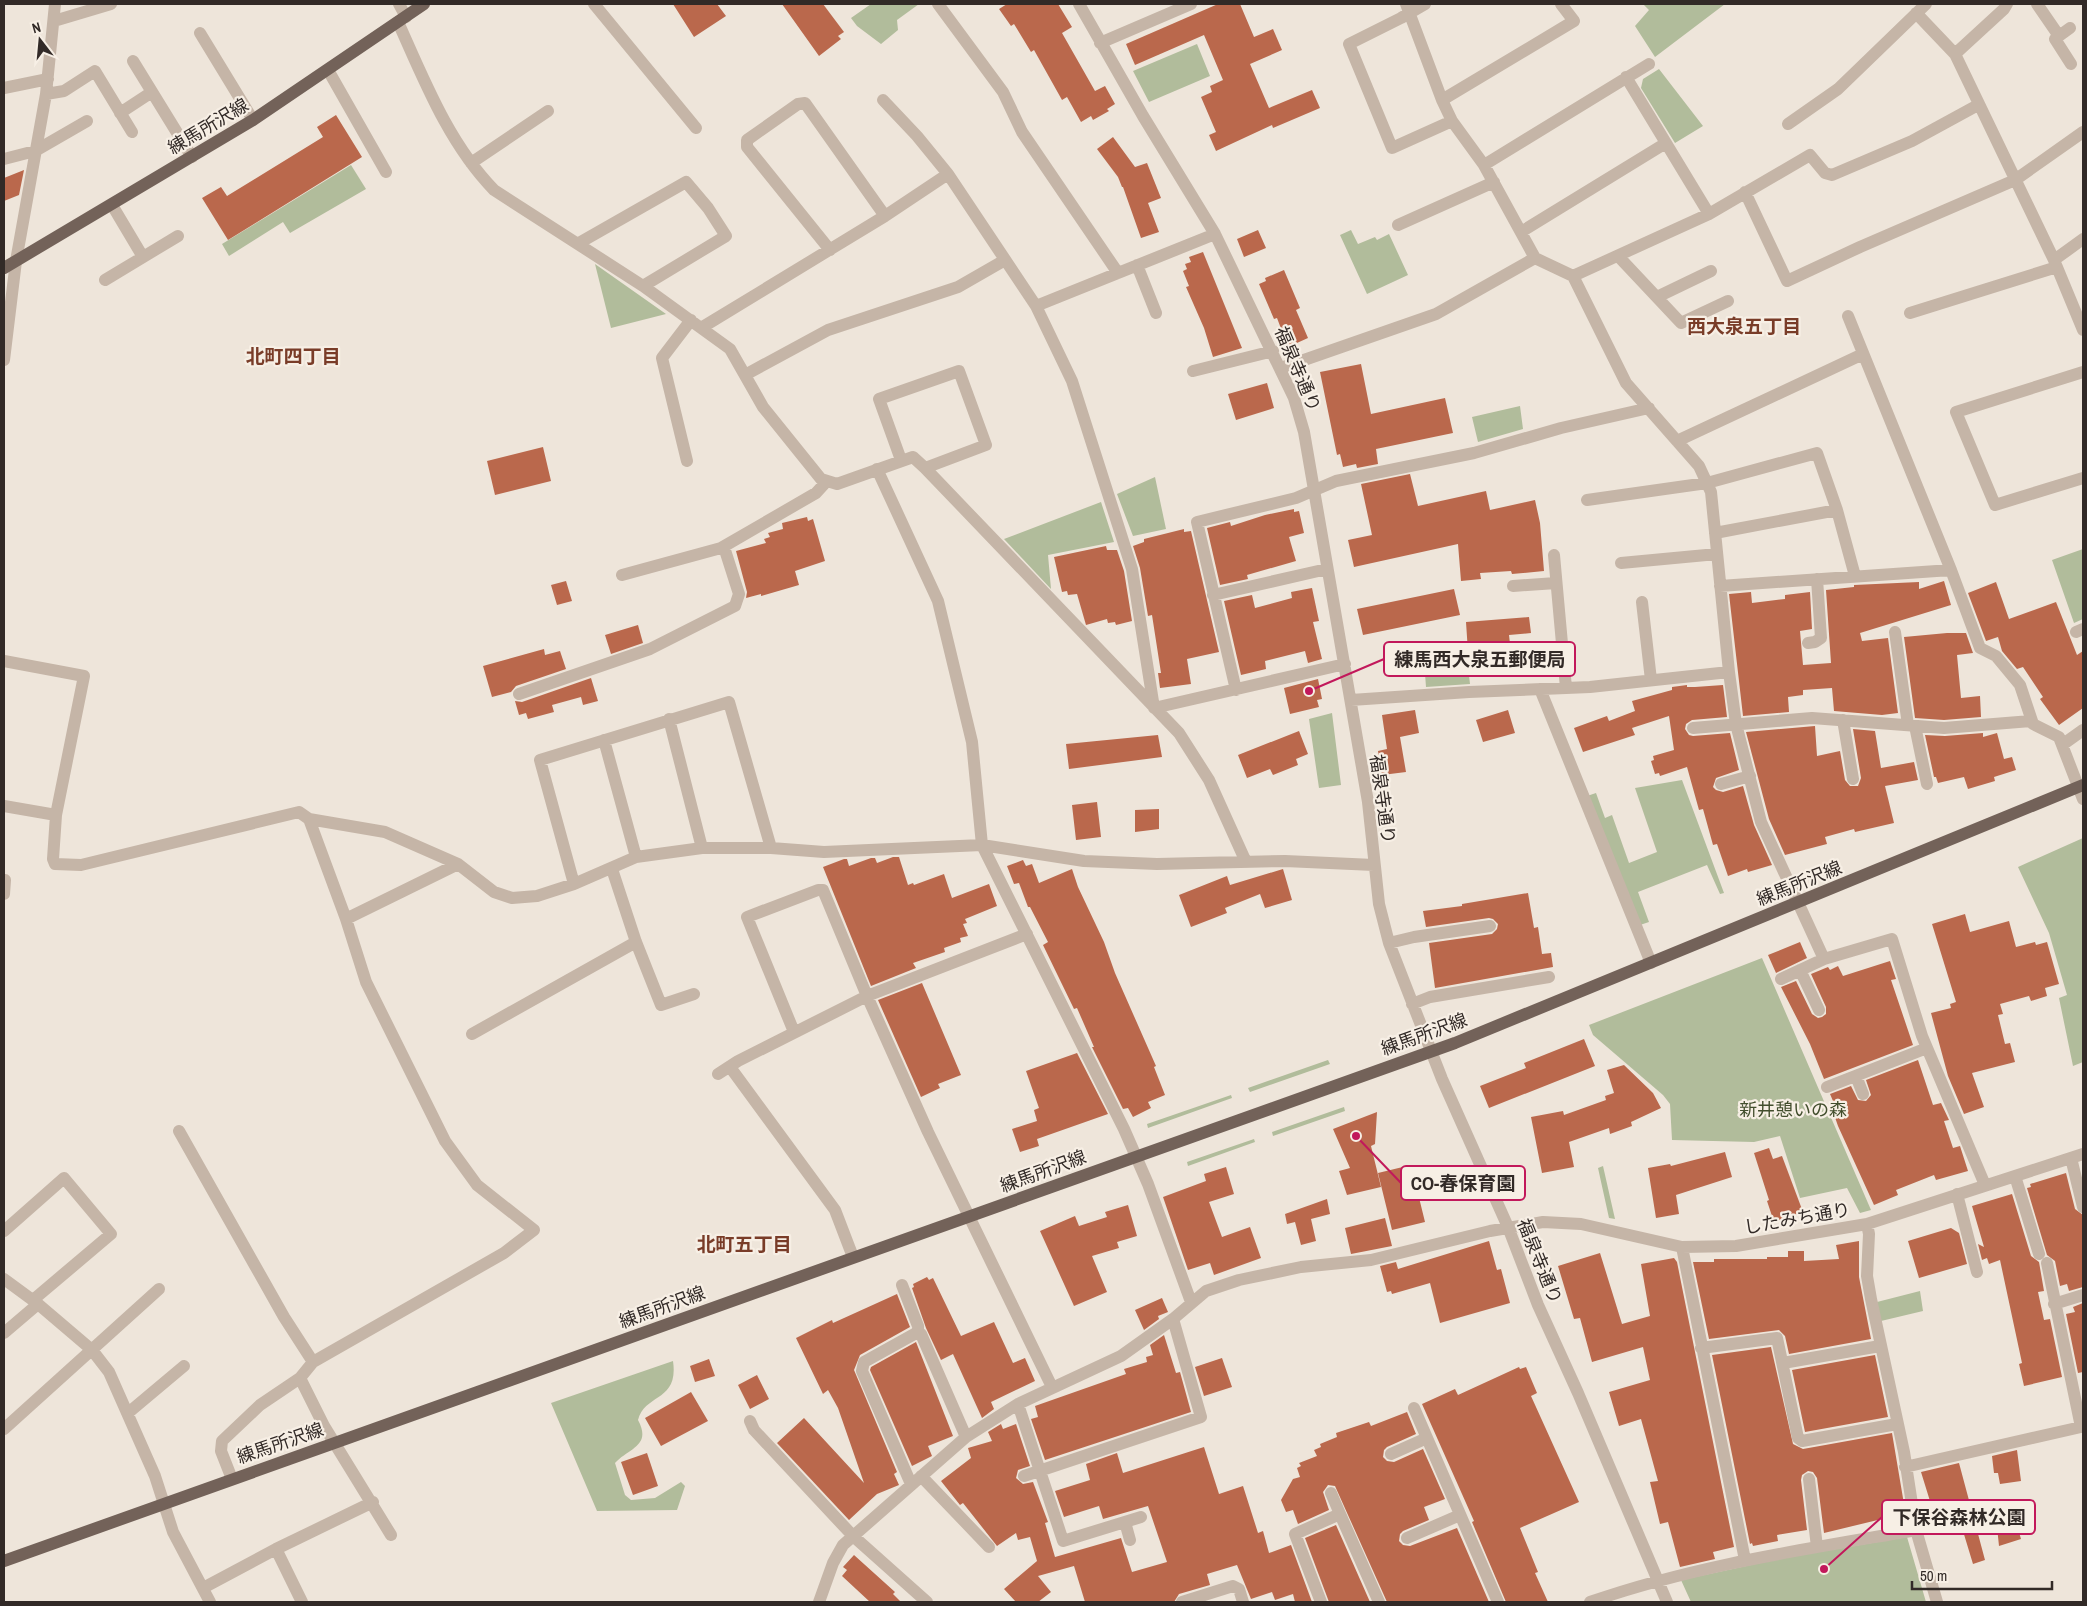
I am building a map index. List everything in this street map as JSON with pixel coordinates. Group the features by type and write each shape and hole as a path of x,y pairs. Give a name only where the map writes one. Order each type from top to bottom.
{"main road":[{"name":"練馬所沢線","path":"4,268 253,120 424,4"},
{"name":"練馬所沢線","path":"4,1561 1430,1052 1799,902 2082,790"}],"street":[{"path":"4,360 16,261 46,94 55,4"},
{"path":"54,21 111,4"},
{"path":"399,4 402,19 430,92 472,164 494,190 642,286 730,349 763,407 821,478 836,484 913,457 1179,733 1209,780 1246,862"},
{"path":"594,4 696,128"},
{"path":"938,4 1003,92 1022,132 1118,272"},
{"name":"福泉寺通り","path":"1079,4 1100,43 1215,234 1294,398 1304,432 1351,700 1368,802 1379,904 1389,943 1430,1052 1508,1227 1538,1305 1582,1402 1667,1602"},
{"path":"1100,43 1191,4"},
{"path":"1425,4 1408,8 1349,44 1392,148 1452,120"},
{"path":"1442,100 1574,20 1561,4"},
{"path":"1955,54 2004,9 2007,4"},
{"path":"2037,4 2059,36"},
{"path":"1408,8 1442,100 1452,120 1484,165 1535,258 1573,276 1626,383 1699,466 1711,492 1728,672 1736,724 1761,822 1824,959"},
{"path":"1788,124 1838,89 1921,8 1955,54 2055,263 2083,328"},
{"path":"2070,28 2055,39 2071,64"},
{"path":"200,33 253,120"},
{"path":"133,61 192,156"},
{"path":"1484,165 1649,64"},
{"path":"328,70 386,172"},
{"path":"46,94 64,91 95,71 132,132"},
{"path":"1626,77 1709,214"},
{"path":"4,88 48,79"},
{"path":"120,112 152,92"},
{"path":"883,100 917,136 948,174 1036,306 1072,381 1132,569 1154,708"},
{"path":"830,250 747,147 747,140 798,104 805,103 885,216"},
{"path":"1573,276 1709,214 1810,155 1825,173 1832,175 1912,142 1978,105"},
{"path":"472,164 548,111"},
{"path":"4,159 35,151 87,121"},
{"path":"1745,192 1787,281 1860,247 2015,180 2083,132"},
{"path":"1521,232 1666,143"},
{"path":"687,462 662,358 696,324 830,250 948,174"},
{"path":"578,243 686,182 708,208 726,236 642,286"},
{"path":"1398,225 1494,182"},
{"path":"112,204 143,257"},
{"path":"1036,306 1215,234"},
{"path":"105,280 178,236"},
{"path":"1910,314 2055,263 2083,239"},
{"path":"1618,256 1680,323 1728,301"},
{"path":"1281,368 1436,314 1535,258"},
{"path":"745,375 828,330 958,287 1005,260"},
{"path":"1137,265 1156,313"},
{"path":"1656,297 1711,271"},
{"path":"1848,316 1951,570 1980,648 1996,656 2020,686 2033,724 2058,737 2082,790"},
{"path":"1194,370 1273,351"},
{"path":"1677,441 1863,354"},
{"path":"901,460 880,399 959,371 986,445 924,468"},
{"path":"2083,372 1956,412 1995,505 2083,478"},
{"path":"1236,690 1197,522 1296,498 1336,481 1474,453 1561,428 1649,408"},
{"path":"1587,500 1707,483 1817,453 1837,510 1855,576"},
{"path":"877,469 938,601 972,742 982,844 1136,1156 1191,1302"},
{"path":"622,575 724,547 816,493 827,481"},
{"path":"1715,533 1837,510"},
{"path":"520,694 650,650 735,606 739,594 724,547"},
{"path":"1621,563 1717,554"},
{"path":"1554,555 1566,688"},
{"path":"1213,595 1327,569"},
{"path":"1720,586 1951,570"},
{"path":"1808,642 1815,642 1821,638 1817,579"},
{"path":"1514,586 1556,583"},
{"path":"1642,602 1651,680"},
{"path":"1895,632 1911,726 1927,784"},
{"path":"4,661 84,676 56,815 53,859 55,864 61,866 81,866 299,812 309,819 385,832 458,864 494,892 512,898 537,896 574,884 636,857 702,848 771,848 824,852 982,844 1084,860 1157,864 1285,861 1374,865"},
{"path":"1154,708 1344,664"},
{"path":"1351,700 1566,688 1728,672"},
{"path":"1540,689 1651,963"},
{"path":"574,884 540,760 729,702 771,848"},
{"path":"1692,728 1812,718 1944,728 2031,720"},
{"path":"669,719 702,848"},
{"path":"1843,720 1853,779"},
{"path":"2062,744 2083,730"},
{"path":"604,740 636,857"},
{"path":"1721,784 1750,776"},
{"path":"4,806 56,815"},
{"path":"232,1479 221,1451 222,1441 260,1405 300,1378 313,1362 504,1253 534,1230 477,1186 445,1141 366,982 346,919 309,819"},
{"path":"346,919 458,864"},
{"path":"612,869 636,942 661,1005 694,994"},
{"path":"4,894 5,880"},
{"path":"794,1032 748,917 818,890 823,890 866,996 928,1132 1052,1388"},
{"path":"1389,943 1490,926"},
{"path":"718,1074 794,1032 866,996 1027,934"},
{"path":"1781,979 1824,959 1892,939 1927,1048 1985,1185"},
{"path":"472,1034 636,942"},
{"path":"1800,970 1820,1010"},
{"path":"1412,1004 1430,997 1549,977"},
{"path":"1827,1087 1927,1048"},
{"path":"730,1067 835,1210 853,1258"},
{"path":"1856,1076 1863,1094"},
{"path":"179,1131 284,1317 313,1362"},
{"path":"2077,1156 2083,1207"},
{"name":"したみち通り","path":"819,1602 833,1563 843,1545 966,1437 1018,1404 1121,1356 1173,1319 1206,1291 1256,1276 1301,1267 1371,1260 1508,1227 1543,1222 1581,1224 1682,1247 1736,1246 1866,1224 2077,1156"},
{"path":"1905,1467 2081,1427 2077,1376 2054,1304 2043,1258 2015,1176"},
{"path":"4,1231 64,1178 110,1234 4,1333"},
{"path":"1956,1194 1977,1272"},
{"path":"1866,1224 1869,1234 1867,1276 1880,1346 1897,1424 1916,1530 1937,1602"},
{"path":"1682,1247 1745,1560"},
{"path":"4,1279 36,1302 92,1350 109,1372 155,1476 178,1543 210,1602"},
{"path":"902,1285 918,1326 918,1332 921,1334 966,1437"},
{"path":"4,1430 159,1289"},
{"path":"2054,1304 2083,1295"},
{"path":"1024,1476 1201,1417 1173,1319"},
{"path":"918,1332 864,1362 861,1366 916,1480 989,1548"},
{"path":"1702,1348 1776,1338 1800,1440 1897,1424"},
{"path":"1783,1363 1880,1346"},
{"path":"128,1413 184,1366"},
{"path":"300,1378 324,1426 373,1502 391,1534"},
{"path":"1018,1404 1063,1541 1140,1517"},
{"path":"1414,1408 1498,1602"},
{"path":"750,1421 760,1437 852,1536 928,1602"},
{"path":"1391,1454 1427,1438"},
{"path":"1809,1479 1817,1547"},
{"path":"1332,1493 1378,1602"},
{"path":"203,1588 276,1549 373,1502"},
{"path":"1321,1602 1295,1534 1340,1514"},
{"path":"1407,1538 1460,1515"},
{"path":"1125,1522 1130,1540"},
{"path":"1590,1602 1658,1581 1745,1560 1916,1530"},
{"path":"276,1549 302,1602"},
{"path":"1182,1602 1234,1586 1239,1588 1243,1602"}],"green space":[{"path":"871,4 919,4 897,20 898,30 881,44 857,26 851,18"},
{"path":"1643,4 1725,4 1655,57 1635,26 1649,10"},
{"path":"1197,44 1210,76 1149,102 1133,71"},
{"path":"1659,69 1703,126 1675,143 1641,88 1643,79"},
{"path":"351,165 366,189 290,233 283,222 229,256 222,244"},
{"path":"1351,230 1358,244 1375,237 1377,240 1389,234 1408,275 1367,294 1340,235"},
{"path":"595,264 666,314 611,328"},
{"path":"1520,406 1523,429 1478,442 1472,417"},
{"path":"1155,477 1166,529 1133,536 1117,494"},
{"path":"1101,502 1114,542 1048,555 1051,589 1004,539"},
{"path":"2083,549 2083,619 2074,623 2052,560"},
{"path":"1465,642 1470,684 1426,687 1423,646"},
{"path":"1332,713 1341,785 1319,788 1309,719"},
{"path":"1682,780 1724,893 1720,894 1707,865 1638,892 1649,922 1640,925 1587,796 1596,793 1605,818 1612,815 1629,863 1657,852 1635,788"},
{"path":"2083,838 2083,1062 2073,1066 2059,998 2067,995 2049,933 2018,867"},
{"name":"新井憩いの森","path":"1762,958 1871,1210 1860,1213 1847,1188 1800,1198 1780,1136 1754,1142 1672,1140 1670,1104 1663,1095 1593,1035 1589,1025"},
{"path":"1328,1060 1330,1064 1250,1092 1248,1088"},
{"path":"1231,1095 1232,1098 1148,1128 1147,1124"},
{"path":"1344,1107 1345,1111 1273,1136 1272,1132"},
{"path":"1254,1139 1255,1142 1188,1166 1187,1162"},
{"path":"1603,1166 1615,1219 1609,1218 1598,1168"},
{"path":"1920,1291 1923,1311 1881,1321 1877,1302"},
{"path":"673,1361 674,1374 671,1384 666,1391 647,1405 638,1420 642,1429 641,1441 615,1463 625,1495 631,1500 655,1498 681,1482 685,1486 677,1510 597,1511 551,1403"},
{"path":"1907,1537 1926,1602 1691,1602 1681,1580 1783,1558"}],"building":[{"path":"673,4 717,4 726,16 694,37"},
{"path":"782,4 823,4 844,32 838,36 841,39 819,56"},
{"path":"1007,4 1058,4 1072,27 1062,33 1095,91 1105,86 1115,104 1107,109 1109,111 1093,120 1091,116 1081,122 1067,97 1062,100 1034,50 1031,52 1014,24 1011,26 999,9"},
{"path":"1218,4 1240,4 1254,37 1273,29 1282,50 1250,64 1269,108 1312,90 1320,108 1273,128 1272,125 1216,151 1209,135 1216,132 1201,97 1212,92 1210,86 1223,80 1204,35 1135,65 1126,44"},
{"path":"336,115 362,157 228,240 202,198 221,187 227,196 323,137 317,127"},
{"path":"1113,137 1135,167 1147,163 1161,198 1148,203 1159,232 1141,238 1123,187 1118,177 1097,149"},
{"path":"24,170 19,195 4,201 4,178"},
{"path":"1258,230 1266,248 1244,257 1237,239"},
{"path":"1203,252 1242,348 1213,357 1204,328 1186,287 1189,286 1183,271 1187,269 1185,264 1191,262 1189,257"},
{"path":"1284,270 1300,308 1296,310 1308,338 1288,347 1277,318 1274,319 1259,284 1266,281 1265,278"},
{"path":"1361,364 1371,414 1445,398 1453,433 1376,449 1378,464 1357,468 1356,464 1343,467 1340,454 1337,455 1320,372"},
{"path":"1267,383 1274,408 1236,420 1228,394"},
{"path":"543,447 551,481 495,495 487,461"},
{"path":"1410,474 1418,506 1486,491 1490,510 1535,500 1540,523 1544,571 1512,574 1511,571 1480,573 1481,579 1461,581 1458,544 1354,567 1348,540 1372,535 1361,484"},
{"path":"1294,509 1294,512 1299,511 1304,533 1289,537 1296,561 1247,575 1248,579 1220,585 1207,528 1230,522 1231,526 1265,515"},
{"path":"807,517 808,521 813,519 825,561 795,571 799,585 761,596 761,594 746,598 747,592 736,551 766,543 764,539 770,537 768,533 783,529 782,523"},
{"path":"1184,529 1184,532 1191,531 1219,652 1187,659 1191,684 1160,688 1158,673 1161,673 1152,615 1148,616 1140,568 1133,546 1144,542 1144,539"},
{"path":"1106,546 1107,550 1117,550 1124,571 1132,621 1116,625 1115,622 1108,623 1107,619 1086,625 1077,594 1068,595 1067,591 1062,592 1054,557"},
{"path":"566,581 572,601 557,605 551,585"},
{"path":"1944,581 1951,605 1860,633 1862,641 1888,638 1898,713 1882,715 1834,711 1832,688 1803,690 1803,695 1788,697 1789,712 1743,716 1729,594 1751,592 1752,603 1785,599 1785,595 1810,592 1812,629 1800,631 1803,665 1831,663 1826,590 1854,587 1854,585 1919,582 1919,589"},
{"path":"1996,582 2009,619 2056,602 2077,655 2083,651 2083,708 2059,725 2040,699 2043,697 2023,667 2017,669 2002,651 1998,637 1986,641 1968,593"},
{"path":"1312,588 1319,621 1313,622 1322,659 1308,663 1305,651 1265,661 1266,669 1241,675 1224,601 1252,595 1255,608 1292,598 1291,592"},
{"path":"1454,589 1460,615 1363,635 1357,609"},
{"path":"1529,617 1531,633 1509,635 1510,644 1483,646 1483,651 1468,652 1466,622"},
{"path":"638,625 643,643 611,654 605,635"},
{"path":"1966,633 1973,653 1957,655 1961,698 1980,696 1981,717 1944,720 1915,718 1904,637"},
{"path":"544,649 545,655 560,651 566,669 516,686 511,692 492,697 483,666"},
{"path":"591,678 598,701 583,705 581,697 552,705 554,712 528,719 526,713 519,715 515,701 522,702"},
{"path":"1318,679 1322,699 1317,700 1319,707 1290,714 1284,688"},
{"path":"1687,685 1687,687 1695,687 1723,685 1727,717 1692,720 1686,724 1685,729 1689,735 1693,736 1730,733 1739,770 1716,778 1713,787 1723,792 1743,786 1754,825 1772,865 1748,872 1747,869 1728,876 1717,844 1713,845 1703,809 1699,810 1687,767 1660,776 1659,773 1655,774 1651,761 1654,760 1653,756 1674,750 1669,716 1632,728 1635,735 1583,752 1574,728 1607,716 1609,721 1635,711 1632,701 1672,690 1672,687"},
{"path":"1415,710 1419,733 1400,737 1406,772 1382,775 1378,751 1387,749 1382,715"},
{"path":"1508,710 1515,733 1483,742 1476,720"},
{"path":"1815,726 1817,756 1840,751 1845,780 1850,786 1858,786 1861,778 1853,729 1875,731 1881,768 1914,762 1918,780 1885,786 1894,823 1855,832 1854,829 1825,837 1827,844 1785,855 1769,819 1746,732"},
{"path":"1299,731 1308,754 1296,759 1298,765 1273,775 1270,769 1247,778 1238,755"},
{"path":"1983,733 1983,737 1997,733 2004,759 2012,757 2016,770 1994,777 1995,781 1968,789 1964,777 1938,783 1936,777 1934,777 1925,735 1945,736"},
{"path":"1158,735 1162,757 1069,769 1066,744"},
{"path":"1097,802 1101,837 1076,840 1072,805"},
{"path":"1159,809 1159,829 1135,832 1135,810"},
{"path":"893,857 899,857 908,885 913,883 914,885 944,874 952,898 989,884 997,906 965,919 967,923 963,924 968,936 960,938 961,942 944,948 945,952 913,963 916,968 871,986 823,867 844,859 847,859 849,866 871,858 875,858 877,863"},
{"path":"1023,860 1026,866 1032,864 1039,883 1072,869 1078,887 1104,942 1115,973 1156,1066 1154,1067 1165,1095 1148,1102 1151,1108 1133,1117 1128,1108 1123,1109 1092,1047 1094,1047 1077,1008 1074,1009 1043,945 1048,942 1030,907 1028,907 1019,883 1014,884 1007,866"},
{"path":"1283,869 1292,900 1265,908 1260,894 1225,908 1227,913 1191,927 1179,895 1227,876 1230,885"},
{"path":"1528,893 1534,928 1538,927 1542,954 1551,953 1553,967 1435,988 1429,943 1492,934 1497,929 1498,924 1489,918 1426,927 1423,911 1462,906 1462,904"},
{"path":"1965,914 1970,932 2009,921 2016,947 2035,942 2036,945 2047,942 2059,984 2045,988 2047,996 2031,1001 2029,996 2000,1004 2003,1014 1998,1015 2005,1044 2010,1043 2015,1062 1972,1073 1984,1107 1964,1114 1948,1076 1931,1013 1951,1008 1950,1004 1956,1002 1932,924"},
{"path":"1800,942 1807,958 1776,973 1768,955"},
{"path":"1890,961 1896,979 1891,980 1913,1045 1824,1079 1810,1044 1781,987 1796,981 1812,1014 1818,1018 1826,1014 1826,1007 1811,974 1828,967 1830,970 1838,966 1843,976"},
{"path":"922,983 961,1075 938,1084 940,1088 921,1097 878,1000"},
{"path":"1584,1039 1595,1066 1489,1108 1480,1086 1526,1068 1524,1063"},
{"path":"1077,1053 1108,1114 1037,1139 1039,1146 1020,1152 1012,1129 1037,1121 1034,1110 1039,1108 1026,1071"},
{"path":"1918,1060 1933,1105 1941,1103 1949,1120 1944,1121 1953,1148 1960,1146 1968,1171 1936,1180 1934,1175 1896,1190 1898,1195 1874,1205 1838,1126 1830,1103 1833,1101 1830,1094 1851,1086 1858,1100 1866,1101 1871,1095 1866,1080"},
{"path":"1624,1065 1653,1093 1661,1108 1631,1122 1632,1126 1610,1134 1609,1128 1569,1142 1574,1167 1542,1173 1531,1117 1563,1111 1564,1115 1606,1100 1605,1096 1614,1093 1607,1070"},
{"path":"1377,1112 1375,1144 1371,1146 1381,1187 1347,1195 1339,1171 1350,1168 1333,1129"},
{"path":"1769,1148 1773,1159 1782,1156 1803,1212 1774,1222 1754,1153"},
{"path":"1725,1152 1732,1177 1676,1195 1679,1214 1656,1218 1648,1168 1670,1164 1671,1166"},
{"path":"1411,1165 1425,1222 1392,1230 1378,1173"},
{"path":"1226,1167 1234,1194 1209,1202 1222,1237 1250,1227 1261,1258 1214,1275 1210,1263 1188,1270 1163,1197 1206,1181 1204,1174"},
{"path":"2066,1173 2075,1209 2083,1215 2083,1287 2069,1291 2067,1284 2060,1286 2055,1261 2047,1255 2027,1188 2031,1187 2030,1184"},
{"path":"2012,1194 2031,1256 2039,1262 2044,1291 2038,1292 2044,1320 2050,1319 2062,1377 2024,1386 2019,1364 2022,1363 2000,1260 1989,1264 1987,1258 1982,1260 1978,1244 1984,1247 1972,1206"},
{"path":"1327,1199 1330,1214 1311,1219 1316,1241 1301,1245 1295,1222 1287,1224 1285,1214"},
{"path":"1128,1205 1137,1236 1117,1242 1119,1248 1092,1256 1107,1292 1074,1306 1040,1231 1075,1216 1079,1226 1107,1217 1105,1212"},
{"path":"1385,1218 1392,1246 1351,1254 1345,1228"},
{"path":"1951,1228 1959,1233 1967,1264 1919,1278 1908,1241"},
{"path":"1489,1241 1497,1270 1501,1269 1510,1303 1440,1323 1430,1283 1392,1294 1391,1291 1387,1292 1380,1266 1396,1262 1398,1269"},
{"path":"1859,1241 1859,1277 1871,1339 1789,1354 1785,1336 1779,1330 1709,1339 1693,1262 1714,1262 1714,1259 1788,1257 1788,1251 1804,1251 1804,1261 1839,1259 1836,1245"},
{"path":"1600,1253 1622,1324 1650,1316 1641,1264 1674,1258 1677,1262 1734,1547 1713,1552 1715,1559 1680,1567 1668,1522 1660,1524 1650,1482 1658,1481 1641,1419 1619,1426 1609,1392 1650,1380 1643,1347 1592,1362 1580,1318 1574,1319 1558,1266"},
{"path":"927,1277 929,1280 933,1278 961,1336 994,1322 1013,1363 1025,1358 1035,1381 991,1402 994,1409 982,1418 953,1354 941,1360 926,1328 912,1288 914,1287 913,1284"},
{"path":"897,1294 910,1327 860,1355 854,1370 897,1472 894,1474 899,1485 877,1494 849,1520 777,1443 804,1418 864,1483 838,1408 828,1390 823,1394 796,1338 832,1320 833,1323"},
{"path":"1162,1298 1168,1312 1158,1316 1159,1319 1144,1330 1135,1310"},
{"path":"2083,1303 2083,1372 2078,1373 2066,1314 2075,1312 2073,1307"},
{"path":"1164,1335 1176,1373 1180,1372 1191,1412 1045,1460 1031,1419 1038,1417 1035,1406 1126,1374 1124,1369 1147,1362 1146,1357 1153,1355 1150,1345"},
{"path":"916,1342 953,1436 928,1446 932,1456 912,1466 870,1370 871,1367"},
{"path":"1771,1347 1793,1444 1803,1449 1892,1433 1906,1516 1886,1520 1886,1518 1824,1533 1817,1478 1813,1472 1808,1471 1802,1475 1801,1480 1807,1530 1777,1535 1778,1541 1753,1546 1752,1543 1750,1544 1712,1355"},
{"path":"1875,1355 1888,1417 1805,1432 1792,1370"},
{"path":"1222,1358 1232,1387 1204,1396 1195,1367"},
{"path":"709,1359 715,1376 695,1382 690,1366"},
{"path":"1519,1367 1520,1369 1526,1367 1537,1393 1531,1396 1579,1502 1520,1528 1538,1572 1535,1573 1548,1602 1506,1602 1472,1522 1474,1521 1422,1404 1455,1389 1458,1395"},
{"path":"757,1375 769,1399 750,1409 738,1385"},
{"path":"691,1392 708,1421 661,1446 645,1418"},
{"path":"1407,1412 1416,1434 1387,1447 1384,1450 1383,1457 1387,1461 1394,1462 1423,1449 1445,1499 1424,1507 1429,1520 1403,1531 1400,1534 1399,1541 1403,1545 1410,1546 1457,1528 1489,1602 1387,1602 1335,1486 1328,1485 1323,1492 1329,1510 1298,1524 1293,1510 1286,1512 1281,1500 1293,1479 1300,1477 1297,1468 1301,1466 1299,1463 1317,1456 1314,1450 1321,1447 1320,1444 1337,1437 1336,1433 1369,1422 1371,1426"},
{"path":"1001,1424 1003,1429 1016,1424 1030,1466 1018,1470 1016,1478 1023,1484 1033,1482 1048,1522 1045,1523 1055,1557 1121,1538 1132,1572 1167,1562 1148,1506 1103,1519 1099,1506 1064,1517 1055,1491 1090,1480 1086,1464 1117,1453 1123,1473 1204,1447 1219,1494 1243,1486 1258,1533 1263,1531 1269,1553 1291,1545 1312,1602 1295,1602 1293,1594 1275,1600 1272,1592 1251,1599 1237,1565 1207,1574 1210,1585 1179,1594 1174,1602 1085,1602 1074,1566 1038,1576 1051,1592 1038,1602 1016,1602 1004,1589 1037,1561 1030,1537 1018,1540 1016,1533 997,1546 963,1503 960,1505 941,1481 971,1458 968,1448 992,1441 988,1432"},
{"path":"2017,1450 2021,1481 2000,1484 1998,1473 1994,1473 1992,1456"},
{"path":"647,1453 658,1486 633,1495 621,1462"},
{"path":"1959,1463 1985,1560 1973,1564 1956,1508 1934,1514 1921,1472"},
{"path":"2013,1512 2021,1539 1999,1546 1996,1517"},
{"path":"1336,1525 1370,1602 1329,1602 1305,1538"},
{"path":"854,1555 895,1592 893,1594 901,1602 870,1602 842,1576 847,1570 843,1567"}],"place":[{"name":"練馬西大泉五郵便局","path":"1309,691"},
{"name":"CO-春保育園","path":"1356,1136"},
{"name":"下保谷森林公園","path":"1824,1569"}],"district":[{"name":"西大泉五丁目","path":"1744,326"},
{"name":"北町四丁目","path":"293,356"},
{"name":"北町五丁目","path":"744,1244"}]}
